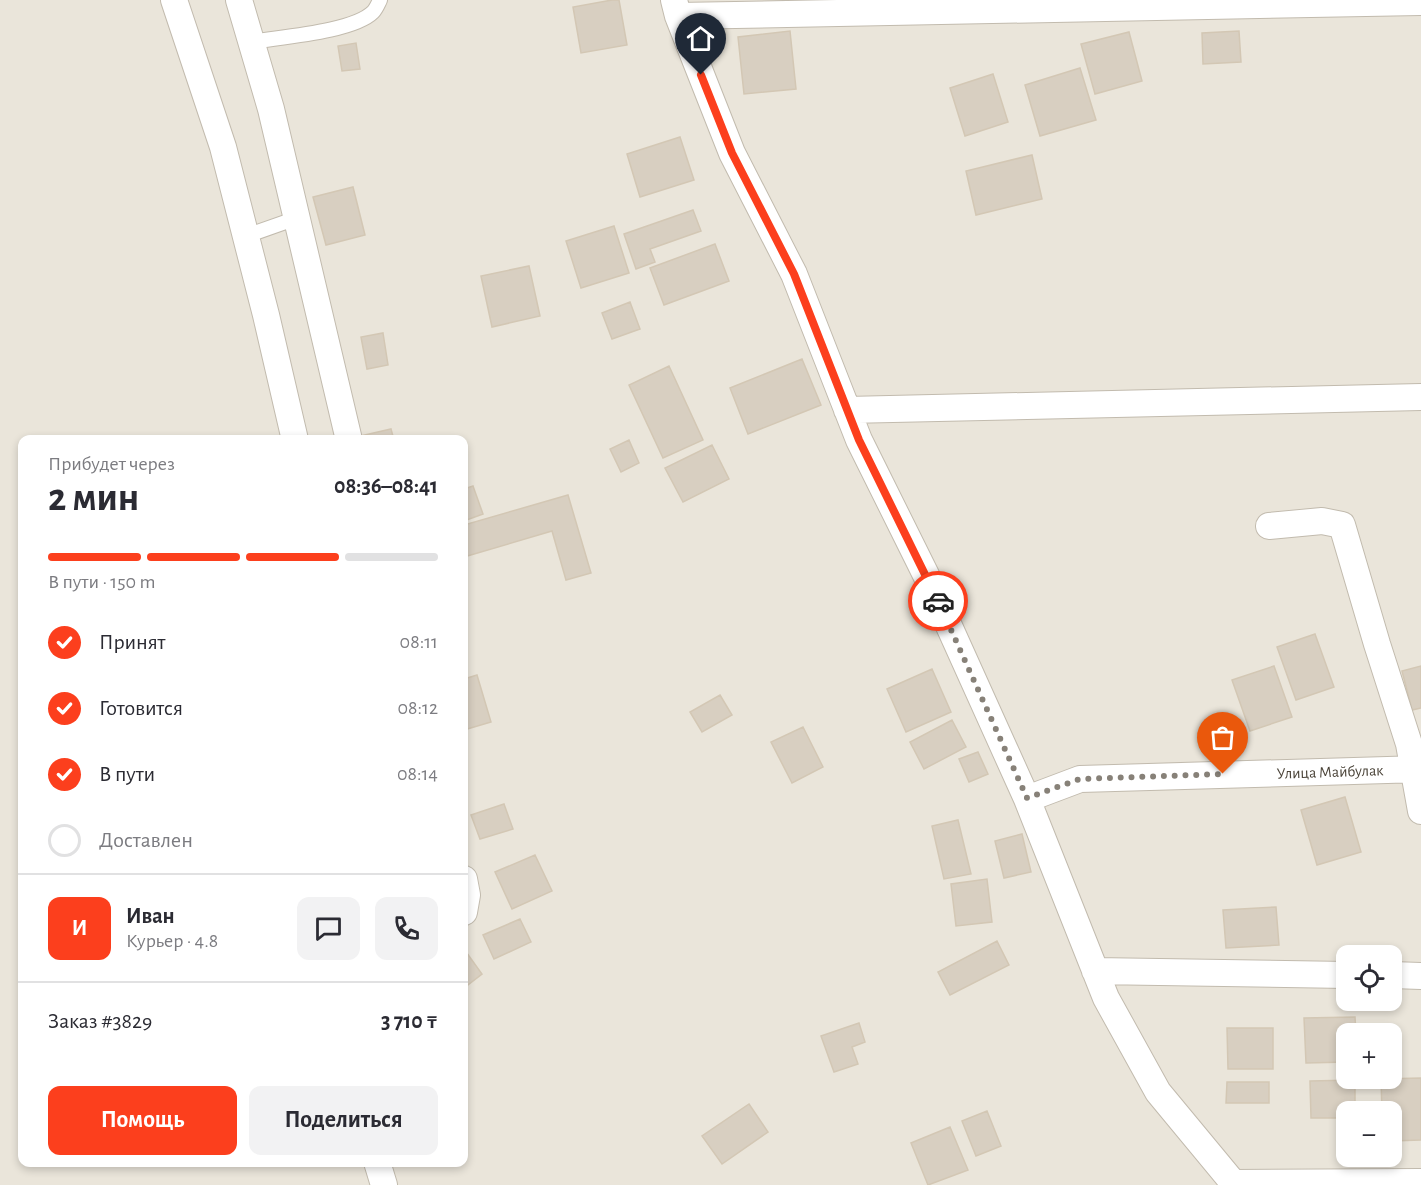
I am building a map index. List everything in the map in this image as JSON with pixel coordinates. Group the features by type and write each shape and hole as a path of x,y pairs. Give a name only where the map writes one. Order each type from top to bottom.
{"street":[{"path":"174,0 224,147 294,435"},
{"path":"238,0 271,109 348,435"},
{"path":"1421,2 676,8 732,153 794,274 859,440 926,575 1027,798 1095,971 1115,1015 1158,1092 1234,1184 1421,1182"},
{"path":"847,410 1421,397"},
{"path":"1269,526 1322,521 1342,525 1377,644 1418,769 1421,811"},
{"name":"Улица Майбулак","path":"1027,798 1080,779 1418,769"},
{"path":"1095,971 1336,975"},
{"path":"1402,975 1421,976"},
{"path":"379,1167 384,1185"}],"lane":[{"path":"251,42 339,27 360,21 374,12 380,0"},
{"path":"246,236 297,218"}],"shaded area":[{"path":"0,0 1421,0 1421,1185 0,1185"}],"building":[{"path":"619,0 627,45 581,53 573,7"},
{"path":"790,31 796,89 744,94 738,37"},
{"path":"1239,31 1241,62 1203,64 1202,33"},
{"path":"1129,32 1142,81 1095,94 1081,44"},
{"path":"356,43 360,69 342,71 338,46"},
{"path":"1080,68 1096,120 1040,136 1025,85"},
{"path":"993,74 1008,122 965,136 950,88"},
{"path":"680,137 694,180 640,197 627,154"},
{"path":"1032,155 1042,199 976,215 966,171"},
{"path":"353,187 365,235 326,245 313,197"},
{"path":"693,210 701,231 650,249 655,262 636,269 624,234"},
{"path":"614,226 629,273 581,288 566,241"},
{"path":"715,244 729,281 664,305 650,268"},
{"path":"529,266 540,316 492,327 481,276"},
{"path":"630,302 640,329 612,339 602,313"},
{"path":"383,333 388,365 367,369 361,337"},
{"path":"802,359 821,405 748,434 730,388"},
{"path":"669,366 703,440 663,458 629,385"},
{"path":"391,429 393,435 365,435"},
{"path":"629,440 639,463 621,472 610,449"},
{"path":"712,445 729,479 683,502 665,468"},
{"path":"473,486 483,514 468,520 468,488"},
{"path":"568,495 591,573 566,580 552,531 468,556 468,524"},
{"path":"1315,634 1334,687 1296,700 1277,647"},
{"path":"1274,666 1292,717 1250,731 1232,680"},
{"path":"1421,666 1421,708 1412,710 1402,671"},
{"path":"932,669 951,712 906,732 887,689"},
{"path":"477,675 491,722 468,729 468,678"},
{"path":"720,695 732,715 702,732 690,712"},
{"path":"952,720 966,747 924,769 910,742"},
{"path":"803,727 823,767 792,783 771,742"},
{"path":"978,752 988,774 969,782 959,759"},
{"path":"1345,797 1361,852 1317,865 1301,810"},
{"path":"504,804 513,829 480,839 471,815"},
{"path":"958,820 971,874 944,879 932,826"},
{"path":"1022,834 1031,872 1004,878 995,841"},
{"path":"535,855 552,891 512,909 495,872"},
{"path":"987,879 992,922 956,926 951,884"},
{"path":"1276,907 1279,945 1226,948 1223,910"},
{"path":"520,919 531,942 494,959 483,935"},
{"path":"997,941 1009,965 950,995 938,972"},
{"path":"468,955 482,974 468,985"},
{"path":"1355,1017 1355,1023 1336,1023 1336,1062 1306,1063 1304,1018"},
{"path":"859,1023 865,1042 852,1047 858,1064 834,1072 821,1036"},
{"path":"1227,1028 1273,1028 1273,1069 1228,1069"},
{"path":"1402,1078 1421,1078 1421,1140 1402,1141 1402,1101 1382,1101 1381,1089 1402,1089"},
{"path":"1336,1080 1336,1089 1355,1089 1355,1101 1336,1101 1336,1118 1311,1118 1310,1081"},
{"path":"1227,1082 1269,1082 1269,1103 1226,1103"},
{"path":"749,1104 768,1132 722,1164 702,1136"},
{"path":"987,1111 1001,1146 976,1156 962,1121"},
{"path":"950,1127 968,1170 928,1185 911,1143"}],"way so far":[{"path":"938,601 1027,798 1080,779 1223,774"}],"route":[{"path":"701,75 732,153 794,274 859,440 938,601"}]}
